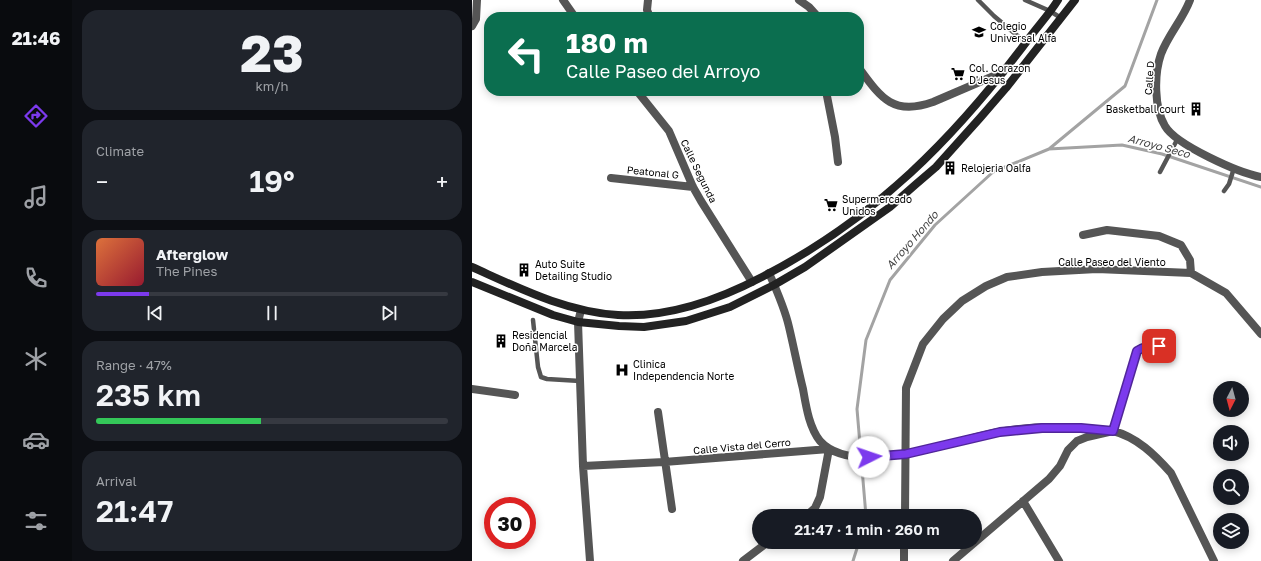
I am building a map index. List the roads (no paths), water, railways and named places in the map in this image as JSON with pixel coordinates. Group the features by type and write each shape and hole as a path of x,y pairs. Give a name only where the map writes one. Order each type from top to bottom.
{"main road":[{"path":"472,267 560,304 581,310 618,315 659,313 677,310 703,303 724,295 752,282 800,256 850,223 910,175 936,150 1004,72 1057,0"},
{"path":"472,282 553,315 578,322 619,326 644,327 686,321 730,307 774,285 805,267 890,207 936,167 1006,88 1075,0"}],"street":[{"path":"472,26 476,19 477,0"},
{"path":"563,0 571,12"},
{"path":"648,0 648,12"},
{"path":"799,0 810,3 815,12"},
{"name":"Calle D","path":"1190,0 1161,54 1157,76 1157,100 1160,116 1165,127 1178,138 1205,155 1234,170 1261,177"},
{"path":"864,74 883,97 897,106 905,107 921,106 933,102 1004,72"},
{"name":"Calle Segunda","path":"640,96 669,131 693,187 752,282"},
{"path":"827,96 838,162"},
{"name":"Peatonal G","path":"611,178 693,187"},
{"path":"1083,235 1107,230 1159,236 1181,245 1190,260 1191,273"},
{"name":"Calle Paseo del Viento","path":"905,509 906,388 923,344 943,319 962,302 986,286 1007,277 1042,272 1097,270 1191,273 1226,293 1261,334"},
{"path":"769,273 789,326 808,412 814,430 819,439 829,449 855,457 881,456 906,454 1000,432 1042,428 1081,428 1113,431 1141,444 1171,473 1214,561"},
{"path":"581,310 578,322 583,466 590,561"},
{"path":"1113,431 1137,351 1147,346 1172,346"},
{"path":"472,389 515,395"},
{"path":"658,412 664,462 672,509"},
{"path":"953,561 1049,479 1060,466 1068,450 1077,441 1113,431"},
{"path":"814,509 820,497 829,449"},
{"name":"Calle Vista del Cerro","path":"583,466 664,462 829,449"},
{"path":"1023,501 1059,561"},
{"path":"743,561 759,549"},
{"path":"904,549 904,561"}],"lane":[{"path":"978,0 994,16 1026,43"},
{"path":"1025,0 1050,11 1061,18"},
{"path":"1160,172 1178,138"},
{"path":"1224,191 1229,184 1234,170"},
{"path":"533,320 538,367 541,377 547,379 580,381"}],"waterway":[{"name":"Arroyo Hondo","path":"865,509 857,409 866,340 890,280 935,225 993,172 1049,149 1125,86 1157,0"},
{"name":"Arroyo Seco","path":"1049,149 1122,145 1162,154 1261,187"},
{"name":"Arroyo Hondo","path":"853,561 857,549"}],"place":[{"name":"Colegio Universal Alfa","path":"979,32"},
{"name":"Col. Corazon D'Jesus","path":"958,74"},
{"name":"Basketball court","path":"1196,109"},
{"name":"Relojeria Oalfa","path":"950,168"},
{"name":"Supermercado Unidos","path":"831,205"},
{"name":"Auto Suite Detailing Studio","path":"524,270"},
{"name":"Residencial Doña Marcela","path":"501,341"},
{"name":"Clinica Independencia Norte","path":"622,370"}]}
